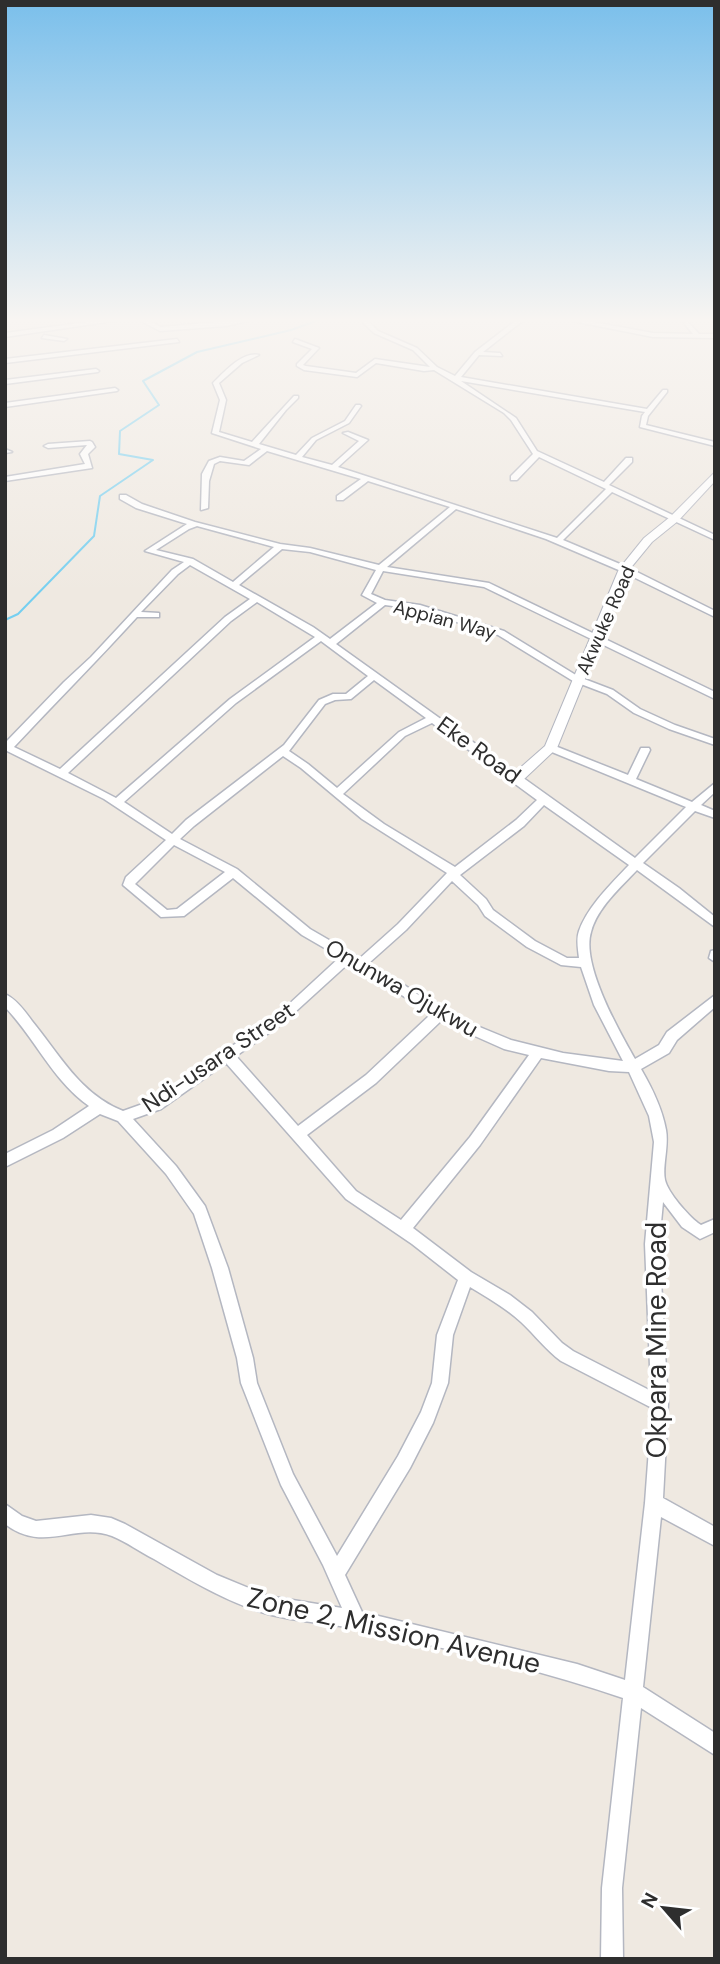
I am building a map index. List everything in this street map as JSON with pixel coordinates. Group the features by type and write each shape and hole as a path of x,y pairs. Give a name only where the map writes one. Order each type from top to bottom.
{"main road":[{"name":"Akwuke Road","path":"517,778 551,748 624,569 651,537 674,519 715,475"}],"street":[{"path":"220,410 215,433 368,478 558,541 624,569 715,614"},
{"path":"254,444 268,429 279,410"},
{"path":"297,458 314,439 346,422 355,410"},
{"path":"501,410 512,417 538,454 715,538"},
{"path":"642,410 650,411 642,423 646,428 715,444"},
{"path":"332,468 363,441 346,433"},
{"path":"5,479 89,466 84,454 91,447 90,443 48,446"},
{"path":"204,508 204,478 211,465 219,460 246,463 266,448"},
{"path":"514,478 538,454"},
{"path":"558,541 629,460"},
{"path":"340,498 368,478"},
{"path":"123,497 139,506 193,524 280,546 310,550 380,568 486,585 595,635 715,695"},
{"path":"331,643 383,602 366,593 380,568 454,507"},
{"path":"118,802 233,701 321,637 190,561 148,551 193,524"},
{"path":"234,585 280,546"},
{"path":"7,746 66,684 94,659 175,572 190,561"},
{"path":"62,773 228,619 257,598"},
{"name":"Appian Way","path":"383,602 417,607 503,634 578,681 610,692 657,721 715,742"},
{"path":"134,614 156,615"},
{"name":"Eke Road","path":"321,637 636,864"},
{"path":"233,872 180,913 165,914 129,885 130,880 200,815 283,751 324,700 346,698 374,676"},
{"path":"337,794 402,734 434,718"},
{"name":"Onunwa Ojukwu","path":"7,746 118,802 174,840 233,872 295,925 393,983 439,1015 489,1038 537,1053 609,1066 633,1067"},
{"path":"551,748 715,815"},
{"path":"631,779 645,750"},
{"path":"283,751 312,770 337,794 378,825 454,873 489,913 531,944 565,962 587,963"},
{"name":"Okpara Mine Road","path":"612,1959 612,1888 654,1503 660,1404 652,1244 659,1183 659,1128 633,1067 610,1025 587,963 584,941 587,923 636,864 715,786"},
{"path":"360,965 402,928 454,873 505,835 544,799"},
{"path":"636,864 715,923"},
{"name":"Ndi-usara Street","path":"99,1107 123,1117 156,1105 279,1020 348,957"},
{"path":"5,999 20,1012 57,1065 99,1107 58,1134 5,1161"},
{"path":"633,1067 664,1049 672,1036 715,1000"},
{"path":"298,1134 371,1079 439,1015"},
{"path":"403,1229 475,1141 537,1053"},
{"path":"227,1055 351,1195 527,1317 567,1356 660,1404"},
{"path":"123,1117 171,1170 200,1211 220,1268 245,1357 249,1383 287,1479 356,1620"},
{"path":"659,1183 679,1215 693,1228 702,1231 715,1225"},
{"path":"335,1576 404,1462 427,1417 440,1383 445,1335 466,1277"},
{"path":"654,1503 715,1537"},
{"name":"Zone 2, Mission Avenue","path":"5,1513 23,1526 36,1531 103,1524 119,1530 240,1596 268,1605 356,1620 577,1672 634,1692 715,1745"}],"waterway":[{"path":"5,620 18,614 94,536 100,496 153,460 119,454 120,431 152,410"}]}
